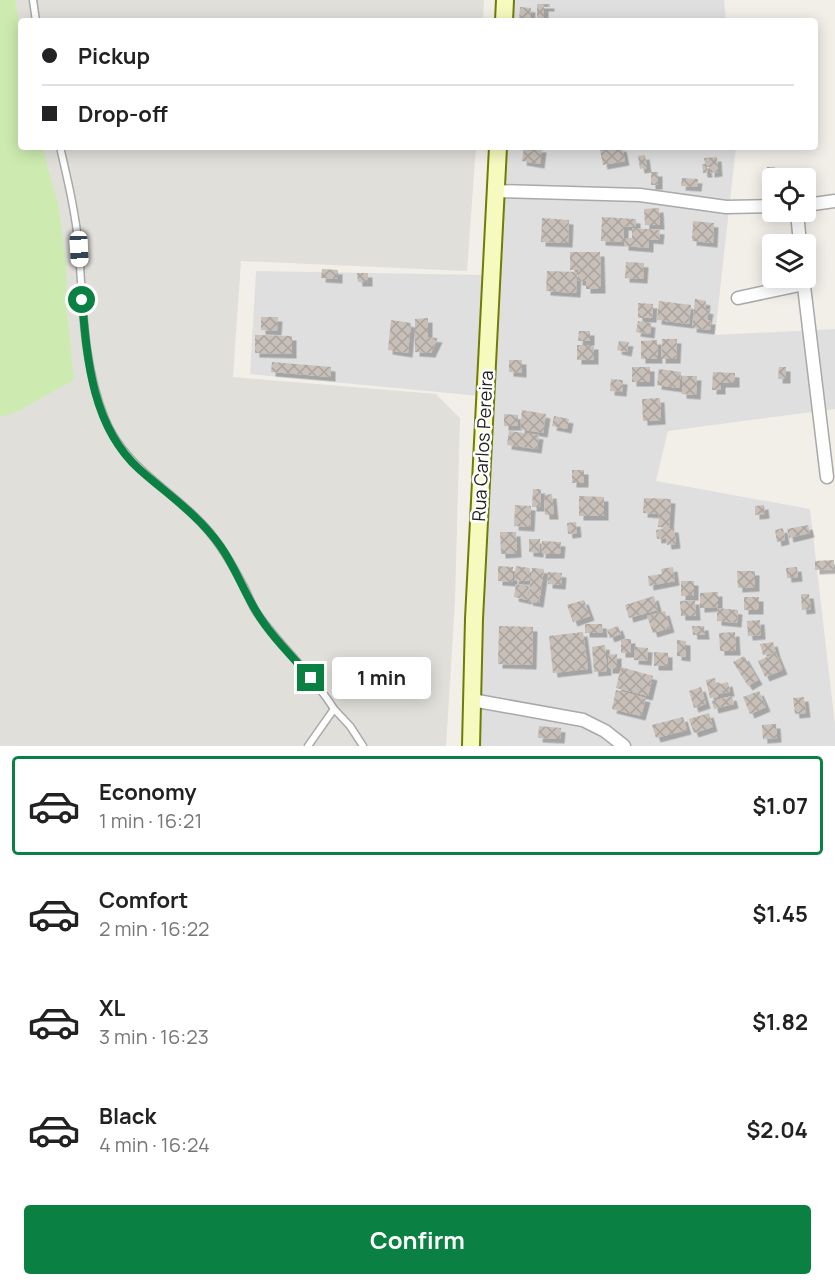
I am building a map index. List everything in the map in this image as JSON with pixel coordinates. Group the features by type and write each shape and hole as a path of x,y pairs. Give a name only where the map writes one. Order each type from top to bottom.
{"main road":[{"path":"504,18 505,0"},
{"name":"Rua Carlos Pereira","path":"471,746 474,619 498,150"}],"street":[{"path":"495,191 640,195 726,207 762,206"},
{"path":"816,204 835,201"},
{"path":"738,298 777,288"},
{"path":"805,288 826,477"},
{"path":"472,700 584,720 605,731 624,746"}],"lane":[{"path":"33,0 36,18"},
{"path":"61,150 76,219 90,377 105,421 120,447 136,466 191,512 222,547 256,611 350,726 363,746"},
{"path":"308,746 334,709"}],"shaded area":[{"path":"0,0 484,0 483,18 18,18 18,150 476,150 467,271 241,261 233,377 436,394 460,418 455,601 446,746 0,746"},
{"path":"501,0 724,0 726,18 500,18"},
{"path":"493,150 736,150 715,335 835,329 835,409 668,431 656,481 810,509 835,725 835,746 467,746 480,396 250,374 256,271 487,275"}],"green space":[{"path":"0,0 15,0 18,18 18,150 43,150 58,204 66,263 67,312 74,380 14,413 0,417"}],"building":[{"path":"537,4 550,4 550,7 544,7 544,18 537,18"},
{"path":"520,7 531,8 530,18 519,18"},
{"path":"524,150 542,150 540,164 522,161"},
{"path":"600,150 623,150 625,161 603,165"},
{"path":"645,155 647,168 640,169 638,156"},
{"path":"717,157 718,172 710,173 710,167 707,167 708,173 703,173 704,158"},
{"path":"651,172 658,172 658,185 651,185"},
{"path":"682,178 698,179 697,187 681,186"},
{"path":"659,208 660,225 645,225 644,209"},
{"path":"602,217 636,219 636,227 624,226 624,238 632,238 632,228 660,230 659,240 649,239 649,248 624,246 624,242 601,241"},
{"path":"542,218 569,220 568,243 541,242"},
{"path":"693,221 714,223 713,243 692,241"},
{"path":"570,252 600,252 601,289 586,289 586,281 578,281 578,270 570,270"},
{"path":"626,262 644,263 643,279 625,278"},
{"path":"322,269 338,270 338,279 321,278"},
{"path":"547,271 577,272 576,293 546,291"},
{"path":"357,273 368,273 368,282 358,282"},
{"path":"695,299 706,301 705,309 709,310 707,320 711,320 710,330 692,328"},
{"path":"659,301 691,305 689,324 657,320"},
{"path":"638,303 653,304 652,318 638,318"},
{"path":"261,317 278,317 277,331 261,330"},
{"path":"428,318 428,337 438,338 431,353 415,352 415,319"},
{"path":"391,320 411,323 408,353 388,350"},
{"path":"638,321 651,323 650,334 636,332"},
{"path":"579,331 590,331 590,341 578,341"},
{"path":"255,335 292,336 292,354 255,353"},
{"path":"662,339 677,339 676,359 661,359"},
{"path":"657,340 658,359 641,359 641,341"},
{"path":"619,341 629,342 627,352 617,350"},
{"path":"577,345 594,345 594,360 577,360"},
{"path":"509,360 522,360 522,373 509,372"},
{"path":"272,362 331,367 331,377 271,372"},
{"path":"632,367 650,367 650,382 632,382"},
{"path":"779,367 786,367 786,379 778,379"},
{"path":"659,369 681,372 679,388 657,385"},
{"path":"713,372 735,373 735,383 721,383 721,390 712,390"},
{"path":"682,376 697,376 696,395 682,394"},
{"path":"611,379 623,380 622,392 610,391"},
{"path":"660,398 661,420 643,421 642,399"},
{"path":"522,410 546,414 543,433 520,429"},
{"path":"504,414 518,415 518,426 504,426"},
{"path":"554,416 569,419 567,429 552,426"},
{"path":"509,431 539,435 537,449 507,445"},
{"path":"572,470 584,470 584,483 572,483"},
{"path":"533,489 541,489 540,507 532,507"},
{"path":"552,494 554,515 545,515 544,495"},
{"path":"579,496 604,497 604,516 579,516"},
{"path":"644,498 671,499 669,528 658,527 659,514 643,513"},
{"path":"515,505 531,506 530,527 514,526"},
{"path":"764,505 765,514 755,515 755,506"},
{"path":"576,522 577,533 568,534 567,523"},
{"path":"808,525 810,533 789,538 787,529"},
{"path":"674,528 676,544 667,545 666,538 657,539 656,530"},
{"path":"783,528 785,540 777,542 775,530"},
{"path":"500,532 516,532 517,553 501,554"},
{"path":"529,539 540,539 539,553 529,552"},
{"path":"542,541 561,542 560,554 541,554"},
{"path":"834,560 834,569 815,570 815,561"},
{"path":"498,566 513,567 513,582 498,581"},
{"path":"516,566 530,568 529,581 514,580"},
{"path":"673,567 675,581 649,586 648,576 662,574 661,569"},
{"path":"797,567 798,577 787,578 786,568"},
{"path":"532,568 544,569 539,603 528,601"},
{"path":"737,571 755,571 755,587 738,588"},
{"path":"548,572 562,573 561,585 548,584"},
{"path":"681,581 694,581 694,596 681,596"},
{"path":"516,584 529,586 527,600 514,597"},
{"path":"718,592 718,607 700,608 700,593"},
{"path":"801,594 809,594 811,609 802,610"},
{"path":"654,596 658,610 629,618 625,605"},
{"path":"744,597 759,597 759,610 744,610"},
{"path":"584,600 590,616 573,622 567,605"},
{"path":"695,600 696,616 681,616 680,601"},
{"path":"717,608 738,610 737,623 717,621"},
{"path":"665,611 670,628 653,633 647,616"},
{"path":"760,620 761,635 748,636 747,621"},
{"path":"585,624 602,624 603,633 585,633"},
{"path":"499,626 533,627 532,665 498,664"},
{"path":"618,626 621,634 610,638 607,630"},
{"path":"692,626 704,626 705,635 693,635"},
{"path":"583,632 588,669 553,673 549,636"},
{"path":"735,632 736,651 720,651 719,633"},
{"path":"621,639 631,639 631,653 621,653"},
{"path":"677,640 686,641 686,657 677,656"},
{"path":"773,642 776,653 763,655 760,644"},
{"path":"605,645 607,671 594,672 592,647"},
{"path":"635,647 648,648 647,661 634,660"},
{"path":"654,652 668,653 668,666 654,666"},
{"path":"776,653 783,670 765,677 758,661"},
{"path":"617,654 617,669 608,669 608,655"},
{"path":"744,656 758,680 748,686 733,662"},
{"path":"621,667 653,676 648,696 616,688"},
{"path":"715,678 716,685 728,682 730,692 717,694 718,697 710,698 706,680"},
{"path":"701,687 706,704 694,708 689,691"},
{"path":"616,690 646,698 641,716 612,709"},
{"path":"759,691 766,707 750,714 743,697"},
{"path":"732,696 734,704 714,709 712,701"},
{"path":"804,697 806,713 795,714 793,698"},
{"path":"709,713 713,727 694,733 689,719"},
{"path":"683,717 687,730 656,738 652,725"},
{"path":"776,724 777,738 763,739 762,725"},
{"path":"539,726 561,728 560,739 538,738"}],"route":[{"path":"82,300 90,377 105,421 120,447 136,466 191,512 222,547 256,611 311,678"}]}
